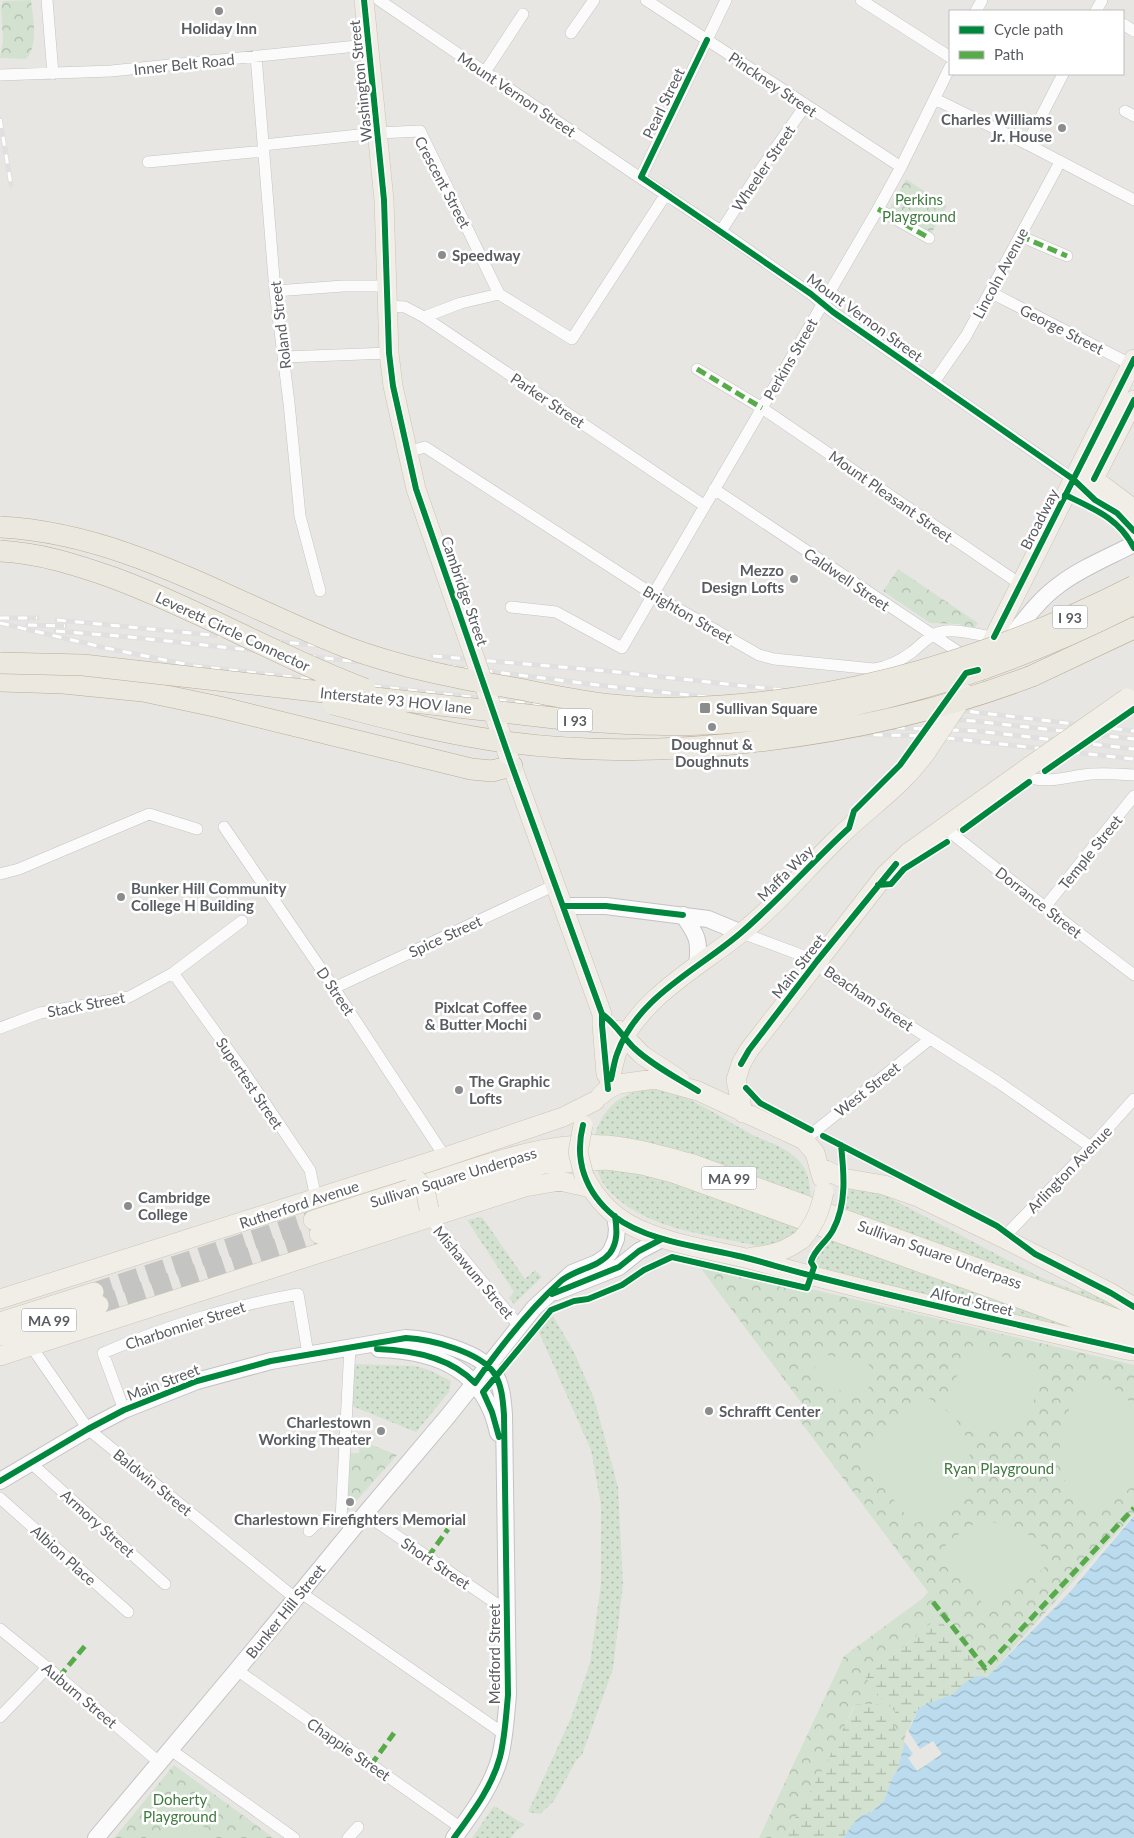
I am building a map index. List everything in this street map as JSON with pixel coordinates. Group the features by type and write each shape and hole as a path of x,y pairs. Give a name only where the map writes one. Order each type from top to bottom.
{"highway":[{"name":"Leverett Circle Connector","path":"0,527 54,533 93,542 205,585 322,637 387,660 462,679 614,705"},
{"name":"Leverett Circle Connector","path":"0,551 51,558 122,581 157,595 333,677 364,689 438,712 513,728 586,737 762,741"},
{"name":"I 93","path":"0,652 84,653 492,697 691,708 731,706 812,696 880,682 946,664 1004,645 1134,586"},
{"name":"Interstate 93 HOV lane","path":"0,662 83,665 602,722 652,725 734,722 814,712 929,686 1007,661 1054,642 1134,604"},
{"name":"I 93","path":"0,652 84,656 201,673 420,726 491,740 605,750 644,751 703,748 842,730 958,702 1032,676 1134,628"},
{"path":"0,681 63,683 143,691 219,707 471,769 492,771 510,760"}],"main road":[{"name":"Washington Street","path":"364,0 380,159"},
{"name":"Cambridge Street","path":"380,159 384,200 388,353 407,452 416,489 510,760 602,1014 602,1095"},
{"name":"Broadway","path":"1081,481 1133,363"},
{"name":"Broadway","path":"994,637 1020,584 1081,481 1134,400"},
{"path":"1081,481 1134,509"},
{"path":"1081,481 1095,500 1117,513 1134,531"},
{"path":"967,691 1046,595 1075,574 1129,547"},
{"name":"Maffa Way","path":"602,1095 617,1053 634,1022 646,1008 661,994 742,933 848,828 901,784 917,766 967,691 994,637"},
{"name":"Main Street","path":"743,1113 736,1080 741,1064 749,1050 817,961 896,864 908,853 1024,770 1131,696"},
{"name":"Beacham Street","path":"563,906 606,906 708,918 742,933"},
{"path":"684,915 696,934 698,945 697,966"},
{"name":"Cambridge Street","path":"602,1014 608,1018 642,1055 698,1092"},
{"path":"602,1095 626,1082 655,1078 698,1092 804,1140"},
{"name":"Rutherford Avenue","path":"0,1298 316,1198 408,1174 445,1157 569,1115 602,1095"},
{"name":"Alford Street","path":"602,1095 582,1125 578,1152 587,1182 615,1216 662,1239 743,1257 836,1282 1134,1351"},
{"name":"Alford Street","path":"743,1257 770,1255 787,1249 802,1239 817,1218 824,1192 815,1153 804,1140"},
{"name":"Sullivan Square Underpass","path":"1134,1325 693,1164 640,1150 606,1145 572,1146 539,1150 500,1160 316,1227 544,1164 607,1160 642,1165 673,1173 1134,1342"},
{"path":"819,1167 844,1178 902,1190 1003,1238 1111,1293 1134,1307"},
{"path":"408,1174 425,1188 429,1213"},
{"path":"0,1356 429,1213 542,1183 587,1182"},
{"path":"475,1383 487,1365 547,1295 572,1273 597,1263 607,1256 616,1239 615,1216"},
{"path":"547,1295 619,1267 639,1251 662,1239"},
{"name":"MA 99","path":"0,1322 96,1298 0,1336"},
{"name":"Main Street","path":"0,1481 124,1410 197,1382 271,1361 406,1338 422,1338 438,1342 476,1358 487,1365"},
{"name":"Main Street","path":"350,1347 394,1349 430,1356 461,1371 475,1383"},
{"name":"Medford Street","path":"458,1833 493,1776 500,1757 508,1695 505,1431 502,1399 494,1374 487,1365"},
{"name":"Medford Street","path":"475,1383 482,1391 492,1412 504,1457"},
{"name":"Bunker Hill Street","path":"96,1838 298,1595 348,1523 365,1514 475,1383"}],"street":[{"path":"47,0 53,74"},
{"name":"Mount Vernon Street","path":"379,0 633,174 641,177 721,231 934,382 1081,481"},
{"path":"571,33 594,0"},
{"name":"Pinckney Street","path":"646,0 805,106 901,167"},
{"name":"Pearl Street","path":"641,177 726,0"},
{"path":"861,0 949,56"},
{"path":"485,72 522,14"},
{"name":"Inner Belt Road","path":"0,76 111,71 368,45"},
{"name":"Roland Street","path":"256,56 275,291 302,526 320,591"},
{"name":"Perkins Street","path":"511,606 556,612 622,648 878,209 949,69"},
{"path":"1028,144 1062,75"},
{"path":"935,100 1028,144 1134,200"},
{"name":"Wheeler Street","path":"721,231 805,106"},
{"name":"Crescent Street","path":"148,162 378,133 420,131 499,294"},
{"name":"Lincoln Avenue","path":"934,382 966,336 1060,162"},
{"path":"424,317 461,303 499,294 572,340 666,194"},
{"path":"878,209 929,238"},
{"path":"1020,236 1067,256"},
{"path":"275,291 343,286 386,286"},
{"name":"George Street","path":"990,292 1133,363"},
{"name":"Parker Street","path":"387,306 405,307 424,317 705,506"},
{"path":"284,357 388,353"},
{"name":"Mount Pleasant Street","path":"697,369 762,408 1020,584"},
{"name":"Brighton Street","path":"407,452 425,447 654,595 759,655 774,659 874,669 885,667 911,652 932,635"},
{"name":"Caldwell Street","path":"714,489 971,660 978,670"},
{"path":"932,635 954,631 994,637"},
{"path":"1024,770 1030,779 1043,781 1101,774 1134,775"},
{"name":"Temple Street","path":"1045,907 1134,796"},
{"path":"0,874 19,869 150,814 198,829"},
{"name":"Dorrance Street","path":"946,826 955,836 1134,975"},
{"name":"D Street","path":"224,827 334,988 445,1157"},
{"name":"Spice Street","path":"334,988 555,885"},
{"name":"Stack Street","path":"0,1028 40,1013 129,997 173,973 242,921"},
{"name":"Beacham Street","path":"742,933 817,961 826,972 839,981 998,1082 1091,1147"},
{"name":"Supertest Street","path":"173,973 242,1069 310,1170 316,1198"},
{"name":"West Street","path":"804,1140 930,1039"},
{"name":"Arlington Avenue","path":"1003,1238 1091,1147 1134,1099"},
{"name":"Mishawum Street","path":"429,1213 519,1326"},
{"name":"Charbonnier Street","path":"124,1410 103,1353 162,1329 202,1316 247,1304 298,1294 308,1354"},
{"name":"Baldwin Street","path":"31,1346 88,1429 298,1595 504,1734"},
{"path":"310,1531 316,1523 323,1520 348,1523 350,1347"},
{"name":"Armory Street","path":"31,1463 165,1584"},
{"name":"Albion Place","path":"0,1498 128,1612"},
{"name":"Short Street","path":"365,1514 507,1611"},
{"name":"Auburn Street","path":"0,1629 48,1667 160,1763"},
{"path":"0,1716 48,1667"},
{"name":"Chappie Street","path":"237,1670 458,1833"},
{"path":"170,1750 294,1838"},
{"path":"348,1838 358,1827"}],"green space":[{"path":"31,0 34,39 30,53 26,59 0,58 3,40 1,8 3,1"},
{"name":"Perkins Playground","path":"906,179 947,206 931,234 889,210"},
{"path":"898,569 978,623 975,628 958,624 930,623 883,591"},
{"path":"643,1089 662,1090 684,1097 755,1136 791,1153 806,1170 811,1198 678,1149 624,1137 595,1135 612,1105 625,1096"},
{"path":"596,1169 622,1170 669,1179 800,1227 790,1236 780,1241 770,1245 757,1246 675,1228 636,1212 619,1200 602,1182"},
{"path":"842,1185 871,1188 1040,1277 1076,1291 1086,1290 1132,1314 1131,1317 843,1209"},
{"path":"482,1217 525,1279 535,1270 542,1277 514,1304 509,1298 514,1292 467,1220"},
{"path":"832,1238 1083,1331 818,1270 813,1262"},
{"name":"Ryan Playground","path":"696,1262 1134,1365 1134,1514 987,1677 938,1617 894,1655 867,1674 866,1678 883,1701 886,1699 920,1749 913,1754 878,1704 855,1704 828,1760 784,1838 759,1838 844,1656 923,1598 928,1592 794,1413 803,1405"},
{"path":"553,1316 574,1352 594,1398 618,1487 623,1585 613,1669 582,1755 577,1759 554,1801 540,1814 528,1812 571,1718 590,1663 601,1584 601,1505 591,1450 537,1328"},
{"path":"975,1350 1028,1363 1032,1369 1036,1381 1036,1389 1032,1407 1028,1415 1017,1424 1003,1429 988,1431 974,1428 962,1420 948,1400 964,1356"},
{"path":"827,1355 868,1364 873,1371 868,1390 861,1395 819,1386 813,1376 817,1359"},
{"path":"354,1364 414,1366 427,1369 451,1381 449,1392 416,1432 352,1406"},
{"path":"1094,1372 1134,1405 1134,1485 1092,1519 1070,1492 1063,1476 1060,1444 1067,1413 1083,1385"},
{"path":"925,1396 947,1411 956,1420 967,1439 970,1463 965,1486 959,1500 953,1507 932,1519 913,1524 861,1459 862,1448"},
{"path":"360,1440 397,1455 344,1515 348,1453 359,1453"},
{"path":"981,1521 1004,1524 1022,1531 1038,1543 1053,1561 988,1610 939,1551 966,1528"},
{"path":"938,1617 987,1677 944,1698 922,1706 917,1711 912,1721 897,1771 893,1776 884,1801 870,1813 862,1815 843,1838 784,1838 852,1712 867,1674 894,1655"},
{"name":"Doherty Playground","path":"174,1765 274,1838 114,1838"},
{"path":"494,1806 525,1825 517,1830 511,1838 472,1838"},
{"path":"180,1811 217,1836 215,1838 162,1838"}],"water":[{"path":"1134,1516 1134,1838 843,1838 856,1820 862,1815 870,1813 884,1801 893,1776 897,1771 907,1736 917,1711 922,1706 953,1694 963,1684 976,1676 987,1677 1070,1592"}],"pier":[{"path":"907,1729 920,1749 933,1741 942,1754 917,1771 908,1758 913,1754 904,1741"}],"tunnel":[{"path":"94,1292 313,1220"},
{"path":"99,1305 319,1234"}],"railway":[{"path":"0,119 11,185"},
{"path":"0,618 37,618"},
{"path":"57,620 386,652"},
{"path":"0,623 194,666 794,733 929,736 1134,759"},
{"path":"28,625 65,626"},
{"path":"56,631 130,637 398,666 457,674 604,702 805,724 977,731 1134,749"},
{"path":"433,656 607,671 1134,731"},
{"path":"376,657 606,686 806,708 974,721 1134,739"}],"marked path":[{"path":"878,209 929,238"},
{"path":"1020,236 1067,256"},
{"path":"697,369 762,408"},
{"path":"933,1602 985,1668 1134,1508"},
{"path":"428,1557 448,1529"},
{"path":"59,1677 85,1646"},
{"path":"371,1765 394,1733"}],"cycle path":[{"path":"364,0 384,200 389,353 393,386 416,489 512,766 602,1014 608,1089"},
{"path":"707,40 641,177 811,294 833,312 1073,479 1095,500 1117,513 1134,531"},
{"path":"994,637 1134,359"},
{"path":"1094,479 1134,400"},
{"path":"1065,495 1096,510 1113,522 1121,529 1134,548"},
{"path":"611,1079 617,1054 626,1034 639,1016 671,985 743,931 849,828 854,811 900,765 966,673 978,670"},
{"path":"1045,771 1134,709"},
{"path":"963,830 1029,782"},
{"path":"878,885 891,884 904,869 947,842"},
{"path":"741,1064 749,1050 817,961 896,864"},
{"path":"563,906 606,906 683,915"},
{"path":"602,1014 641,1054 698,1091"},
{"path":"746,1088 760,1103 811,1130"},
{"path":"583,1125 580,1151 581,1163 589,1186 604,1207 614,1216 642,1232 676,1243 743,1257 893,1296 1134,1351"},
{"path":"823,1136 997,1226 1035,1254 1134,1307"},
{"path":"499,1437 492,1412 483,1392 551,1310 574,1301 588,1299 622,1285 644,1270 672,1257 807,1288 814,1267 811,1262 813,1257 833,1230 841,1210 843,1188 841,1145"},
{"path":"377,1349 417,1353 442,1361 465,1374 475,1383 515,1330 561,1281 599,1262 610,1253 616,1240 615,1216"},
{"path":"552,1294 619,1267 639,1251 662,1239"},
{"path":"0,1481 124,1410 197,1381 271,1361 406,1338 428,1341 454,1348 478,1359 487,1366 494,1373 499,1383 503,1399 508,1695 503,1742 492,1779 481,1799 454,1838"}],"place":[{"name":"Holiday Inn","path":"219,11"},
{"name":"Charles Williams Jr. House","path":"1062,128"},
{"name":"Speedway","path":"442,255"},
{"name":"Mezzo Design Lofts","path":"794,579"},
{"name":"Sullivan Square","path":"705,708"},
{"name":"Doughnut & Doughnuts","path":"712,727"},
{"name":"Bunker Hill Community College H Building","path":"121,897"},
{"name":"Pixlcat Coffee & Butter Mochi","path":"537,1016"},
{"name":"The Graphic Lofts","path":"459,1090"},
{"name":"Cambridge College","path":"128,1206"},
{"name":"Schrafft Center","path":"709,1411"},
{"name":"Charlestown Working Theater","path":"381,1431"},
{"name":"Charlestown Firefighters Memorial","path":"350,1502"}]}
